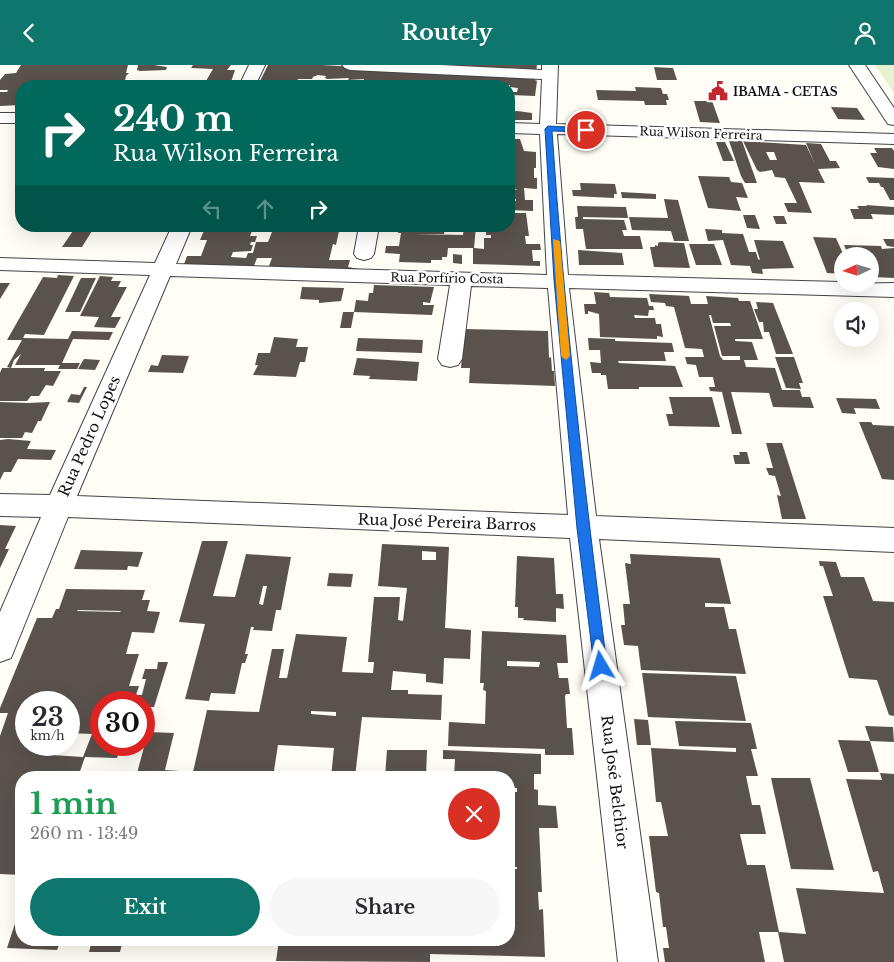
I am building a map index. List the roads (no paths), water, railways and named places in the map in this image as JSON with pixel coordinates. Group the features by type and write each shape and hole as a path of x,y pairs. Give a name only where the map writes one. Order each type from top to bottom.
{"street":[{"path":"250,80 257,65"},
{"path":"350,65 550,70"},
{"path":"857,65 894,120"},
{"name":"Rua José Belchior","path":"550,70 548,129 558,280 583,528 638,962"},
{"path":"0,118 15,118"},
{"name":"Rua Wilson Ferreira","path":"515,127 894,139"},
{"name":"Rua Pedro Lopes","path":"0,648 59,505 179,232"},
{"path":"364,254 368,232"},
{"name":"Rua Porfírio Costa","path":"0,264 162,271 894,289"},
{"path":"450,359 462,278"},
{"name":"Rua José Pereira Barros","path":"0,505 59,505 894,540"}],"place":[{"name":"IBAMA - CETAS","path":"718,91"}]}
